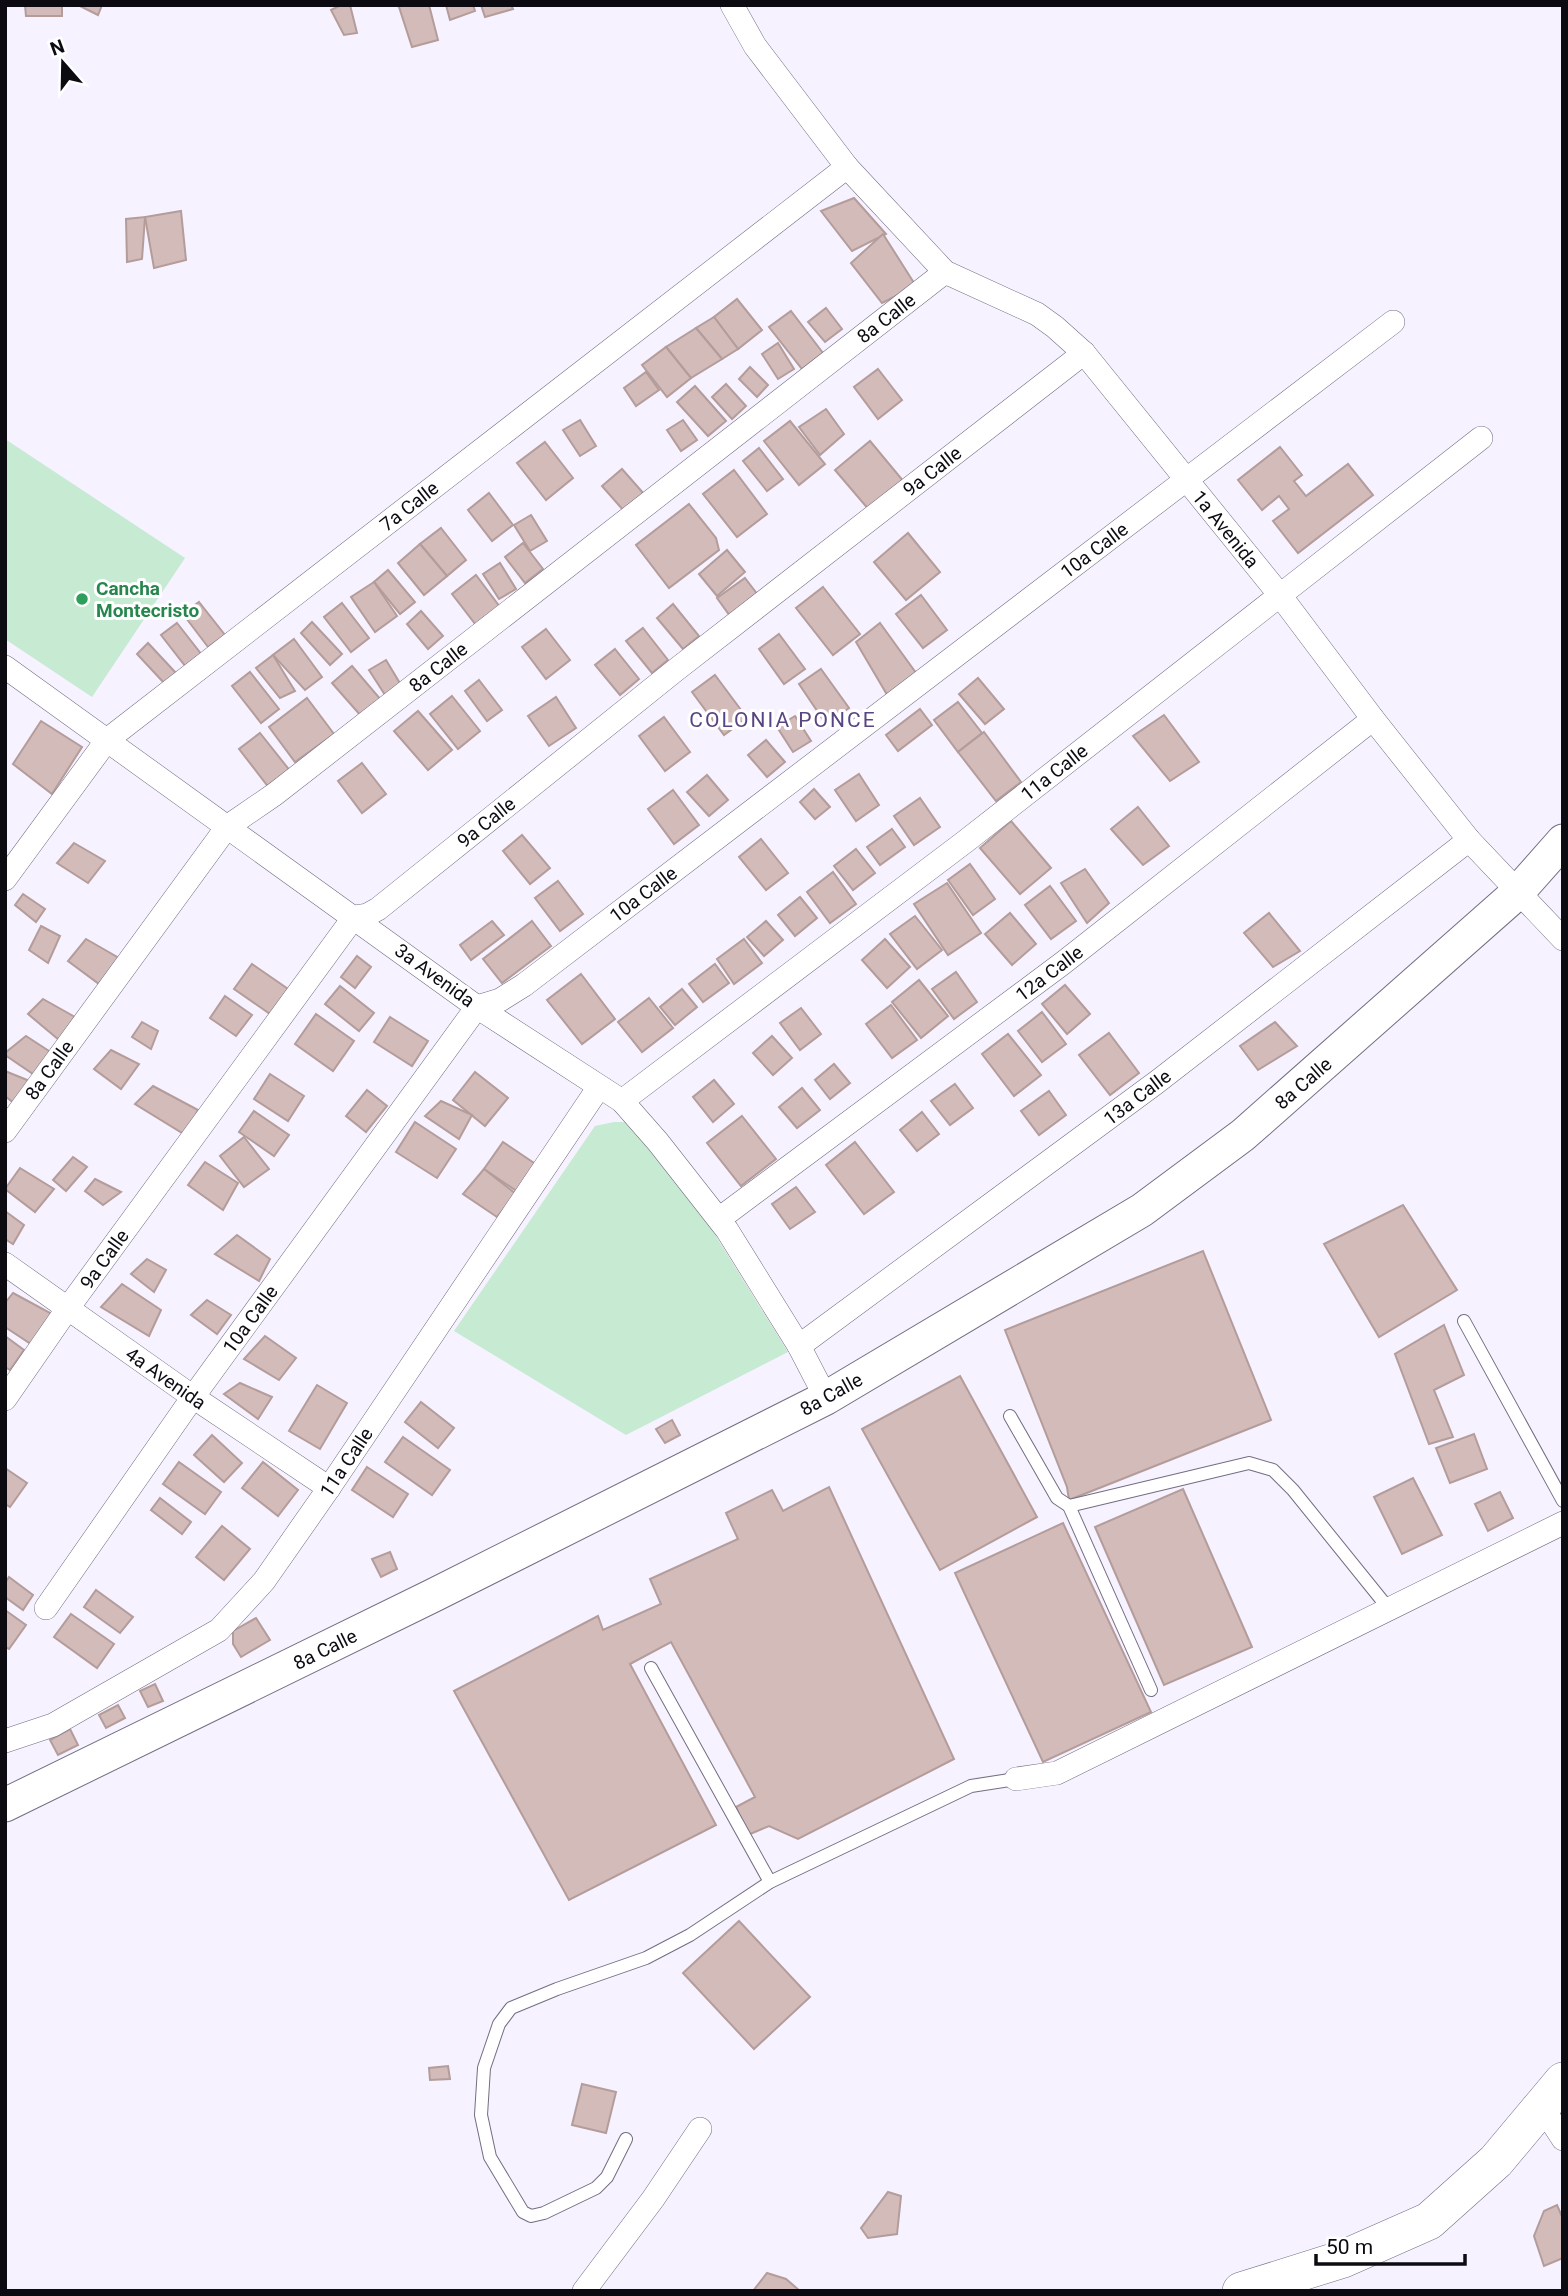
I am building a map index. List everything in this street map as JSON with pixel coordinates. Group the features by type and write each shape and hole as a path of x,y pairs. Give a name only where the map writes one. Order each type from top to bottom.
{"main road":[{"path":"1241,2291 1274,2285 1343,2259 1429,2221 1496,2161 1556,2094"}],"street":[{"name":"1a Avenida","path":"732,5 755,46 847,167 945,272 1037,314 1084,353 1279,594 1469,841 1563,939"},
{"name":"7a Calle","path":"5,879 107,740 847,167"},
{"name":"8a Calle","path":"5,1131 227,827 275,794 945,272"},
{"name":"10a Calle","path":"46,1608 193,1397 477,1007 500,1000 524,985 1392,322"},
{"name":"9a Calle","path":"5,1399 68,1308 354,917 367,915 378,909 677,669 1084,353"},
{"name":"11a Calle","path":"622,1101 966,841 1481,438"},
{"name":"3a Avenida","path":"5,667 477,1007 622,1101 659,1142 719,1219 799,1346 826,1398"},
{"name":"12a Calle","path":"719,1219 1063,963 1373,719"},
{"name":"13a Calle","path":"799,1346 1157,1082 1469,841"},
{"name":"8a Calle","path":"5,1805 826,1398 1142,1210 1243,1135 1517,893 1563,841"},
{"name":"11a Calle","path":"5,1741 53,1725 219,1630 264,1581 599,1087"},
{"name":"4a Avenida","path":"5,1264 193,1397 329,1488"},
{"path":"1016,1779 1057,1773 1563,1523"},
{"path":"1556,2094 1563,2139"},
{"path":"584,2291 653,2199 700,2129"}],"lane":[{"path":"1464,1321 1563,1501"},
{"path":"1010,1416 1057,1498 1069,1506 1151,1690"},
{"path":"1069,1506 1249,1463 1273,1470 1293,1490 1389,1609"},
{"path":"651,1668 770,1882"},
{"path":"626,2139 607,2177 596,2188 544,2213 531,2216 523,2212 491,2157 481,2115 484,2068 499,2024 511,2008 526,2000 646,1958 690,1935 770,1882 971,1786 1016,1779"}],"green space":[{"name":"Cancha Montecristo","path":"5,439 185,558 92,697 5,639"},
{"path":"630,1122 709,1225 788,1352 626,1435 454,1331 595,1126"}],"building":[{"path":"25,5 62,5 62,16 26,16"},
{"path":"78,5 102,5 98,15"},
{"path":"341,5 350,5 357,33 344,35 331,10"},
{"path":"396,5 429,5 438,40 412,47"},
{"path":"446,5 473,5 475,11 450,20"},
{"path":"481,5 511,5 513,9 485,17"},
{"path":"854,198 886,234 852,251 821,211"},
{"path":"181,211 186,260 154,268 145,217"},
{"path":"145,217 142,259 127,262 126,219"},
{"path":"883,234 916,286 882,303 851,263"},
{"path":"737,299 762,330 738,349 714,317"},
{"path":"826,308 842,329 825,342 808,322"},
{"path":"791,311 823,353 802,369 769,327"},
{"path":"714,317 738,349 722,359 696,328"},
{"path":"696,328 722,359 691,378 666,347"},
{"path":"778,343 794,369 778,379 762,354"},
{"path":"666,347 691,378 667,397 642,365"},
{"path":"750,367 768,385 757,397 739,379"},
{"path":"878,369 902,400 878,419 854,387"},
{"path":"646,372 659,390 636,406 624,388"},
{"path":"726,384 746,406 732,419 712,397"},
{"path":"695,386 726,421 708,436 677,402"},
{"path":"826,409 844,434 820,455 799,427"},
{"path":"580,420 596,446 580,456 563,430"},
{"path":"683,420 697,440 681,451 667,430"},
{"path":"790,421 825,464 799,485 764,441"},
{"path":"870,441 905,483 870,511 835,470"},
{"path":"545,442 573,478 546,500 517,463"},
{"path":"1280,447 1302,475 1294,481 1306,496 1348,464 1373,495 1298,553 1273,521 1289,509 1279,496 1262,510 1238,480"},
{"path":"759,448 783,479 767,491 743,461"},
{"path":"622,469 644,494 624,511 602,486"},
{"path":"734,470 767,514 737,537 703,494"},
{"path":"489,493 513,525 492,541 468,510"},
{"path":"689,504 716,538 719,550 669,588 636,545"},
{"path":"531,515 547,541 530,551 514,525"},
{"path":"441,528 466,560 447,576 420,544"},
{"path":"908,533 940,572 906,600 874,562"},
{"path":"523,543 543,569 525,583 505,557"},
{"path":"420,544 447,576 424,595 398,563"},
{"path":"727,550 745,572 717,596 699,574"},
{"path":"500,563 516,589 499,599 483,574"},
{"path":"388,570 415,602 400,614 374,582"},
{"path":"476,575 500,607 476,625 452,594"},
{"path":"745,578 758,595 730,616 717,598"},
{"path":"374,582 397,616 375,632 351,597"},
{"path":"823,587 860,634 833,655 796,608"},
{"path":"921,595 947,630 923,648 896,614"},
{"path":"199,602 225,635 208,647 183,614"},
{"path":"342,603 369,638 351,652 324,617"},
{"path":"673,604 699,636 683,649 657,618"},
{"path":"421,611 443,636 428,649 407,624"},
{"path":"312,622 342,654 330,665 301,633"},
{"path":"177,623 202,655 186,667 161,635"},
{"path":"880,623 919,677 889,698 856,642"},
{"path":"643,628 668,660 652,673 626,641"},
{"path":"546,629 570,660 546,679 522,647"},
{"path":"779,634 805,669 784,684 759,649"},
{"path":"294,639 322,677 305,690 273,655"},
{"path":"148,643 176,673 165,684 137,654"},
{"path":"615,649 639,679 620,695 595,665"},
{"path":"273,655 295,691 280,698 256,668"},
{"path":"386,660 401,685 385,695 369,670"},
{"path":"352,666 382,701 362,717 332,683"},
{"path":"821,669 849,708 826,724 799,684"},
{"path":"250,672 279,709 261,723 232,686"},
{"path":"715,675 747,718 724,735 692,692"},
{"path":"978,678 1004,709 985,724 959,694"},
{"path":"479,680 502,710 487,721 465,691"},
{"path":"452,696 480,731 458,749 430,714"},
{"path":"556,697 576,728 549,746 528,716"},
{"path":"307,698 334,734 295,762 269,727"},
{"path":"958,702 982,733 958,752 934,720"},
{"path":"920,709 932,725 898,751 886,735"},
{"path":"418,711 452,750 428,770 394,731"},
{"path":"1164,715 1199,762 1170,781 1133,736"},
{"path":"795,716 811,741 793,752 777,727"},
{"path":"664,717 690,752 665,771 639,736"},
{"path":"41,721 82,747 52,794 13,764"},
{"path":"984,732 1021,782 996,801 958,752"},
{"path":"260,733 291,772 270,789 239,749"},
{"path":"766,740 785,762 767,777 748,755"},
{"path":"362,763 386,794 362,813 338,781"},
{"path":"859,774 879,805 856,821 835,790"},
{"path":"707,775 728,800 709,816 687,792"},
{"path":"814,789 830,807 815,819 800,802"},
{"path":"673,790 699,825 674,844 648,809"},
{"path":"920,798 940,827 914,845 894,816"},
{"path":"1138,807 1169,846 1143,865 1111,829"},
{"path":"1011,821 1051,868 1020,894 980,848"},
{"path":"892,829 905,847 880,865 867,847"},
{"path":"522,835 550,868 530,884 503,851"},
{"path":"761,839 788,873 766,890 739,857"},
{"path":"74,843 105,861 88,883 57,863"},
{"path":"856,849 875,873 853,890 834,866"},
{"path":"970,864 995,899 973,915 948,880"},
{"path":"1085,869 1109,903 1087,923 1061,883"},
{"path":"833,872 856,904 830,923 807,892"},
{"path":"558,881 583,914 560,931 535,898"},
{"path":"947,883 981,933 948,955 914,904"},
{"path":"1050,886 1076,921 1051,939 1025,905"},
{"path":"23,894 45,909 36,922 15,905"},
{"path":"800,897 817,918 795,936 778,915"},
{"path":"1010,913 1036,944 1012,965 985,934"},
{"path":"1269,913 1300,951 1273,967 1244,933"},
{"path":"915,916 942,950 917,969 890,934"},
{"path":"492,921 504,935 471,960 460,945"},
{"path":"532,921 551,946 502,983 483,959"},
{"path":"766,921 783,940 764,956 747,937"},
{"path":"41,926 60,936 48,963 29,950"},
{"path":"86,939 119,958 99,984 68,961"},
{"path":"744,939 762,963 734,984 717,959"},
{"path":"885,939 910,967 887,988 862,960"},
{"path":"357,956 371,967 355,988 341,977"},
{"path":"252,964 291,991 273,1016 234,989"},
{"path":"715,964 729,983 703,1002 689,984"},
{"path":"956,972 977,1002 954,1019 932,989"},
{"path":"581,974 615,1019 582,1044 547,1000"},
{"path":"919,980 948,1016 921,1038 892,1002"},
{"path":"1065,985 1090,1014 1067,1034 1042,1004"},
{"path":"340,986 374,1013 359,1031 325,1004"},
{"path":"682,989 697,1007 675,1025 660,1007"},
{"path":"225,996 252,1015 236,1036 210,1018"},
{"path":"649,998 673,1028 642,1052 618,1022"},
{"path":"43,999 75,1017 59,1040 28,1014"},
{"path":"891,1005 917,1040 892,1058 866,1024"},
{"path":"801,1008 821,1034 800,1050 780,1023"},
{"path":"1042,1012 1066,1044 1042,1062 1018,1031"},
{"path":"316,1014 354,1041 333,1071 295,1044"},
{"path":"390,1017 428,1041 412,1066 374,1042"},
{"path":"142,1022 158,1031 151,1049 132,1037"},
{"path":"1275,1022 1297,1046 1258,1070 1240,1046"},
{"path":"1109,1033 1139,1073 1110,1095 1079,1055"},
{"path":"1008,1034 1041,1075 1014,1096 982,1054"},
{"path":"26,1036 52,1053 36,1076 5,1055"},
{"path":"772,1036 792,1058 773,1075 753,1053"},
{"path":"111,1050 139,1064 121,1089 94,1069"},
{"path":"834,1064 850,1083 830,1099 815,1080"},
{"path":"5,1071 32,1082 15,1104 5,1096"},
{"path":"475,1072 508,1098 485,1126 453,1100"},
{"path":"270,1074 304,1096 288,1121 254,1099"},
{"path":"714,1080 734,1104 713,1122 693,1097"},
{"path":"955,1084 973,1108 950,1125 931,1101"},
{"path":"153,1086 198,1110 187,1136 135,1104"},
{"path":"802,1088 820,1110 797,1128 779,1107"},
{"path":"367,1090 387,1106 366,1132 346,1116"},
{"path":"1049,1091 1066,1115 1039,1135 1021,1111"},
{"path":"441,1101 472,1115 459,1139 425,1116"},
{"path":"254,1111 289,1135 274,1156 239,1132"},
{"path":"922,1112 939,1134 917,1151 900,1130"},
{"path":"742,1116 776,1159 741,1186 707,1143"},
{"path":"415,1122 456,1149 437,1178 396,1152"},
{"path":"244,1137 269,1169 244,1187 220,1156"},
{"path":"503,1142 537,1165 518,1192 484,1169"},
{"path":"855,1142 894,1192 864,1214 826,1165"},
{"path":"73,1157 87,1167 66,1191 53,1180"},
{"path":"205,1162 238,1183 223,1210 188,1185"},
{"path":"20,1168 54,1189 35,1212 5,1189"},
{"path":"484,1169 516,1194 497,1217 463,1194"},
{"path":"95,1179 121,1192 103,1205 85,1191"},
{"path":"796,1187 815,1212 790,1229 772,1204"},
{"path":"1403,1205 1457,1290 1379,1337 1324,1244"},
{"path":"5,1211 24,1225 13,1244 5,1239"},
{"path":"237,1235 270,1259 259,1281 215,1254"},
{"path":"1203,1251 1271,1420 1069,1500 1067,1487 1005,1330"},
{"path":"147,1259 166,1270 154,1292 131,1274"},
{"path":"122,1284 161,1310 149,1336 101,1307"},
{"path":"13,1293 54,1315 34,1346 5,1327 5,1303"},
{"path":"207,1300 231,1315 217,1334 191,1315"},
{"path":"1444,1325 1464,1375 1434,1390 1453,1437 1429,1444 1395,1354"},
{"path":"5,1336 24,1350 10,1370 5,1367"},
{"path":"265,1336 296,1358 279,1380 244,1359"},
{"path":"960,1376 1037,1517 940,1570 862,1429"},
{"path":"240,1383 272,1397 258,1419 224,1394"},
{"path":"317,1385 347,1403 320,1449 289,1431"},
{"path":"421,1402 454,1428 438,1448 405,1422"},
{"path":"672,1420 680,1435 665,1443 656,1429"},
{"path":"1474,1434 1487,1469 1450,1483 1436,1448"},
{"path":"212,1435 242,1463 224,1482 194,1455"},
{"path":"403,1437 450,1470 432,1495 385,1462"},
{"path":"179,1462 221,1492 205,1514 163,1484"},
{"path":"263,1462 298,1490 278,1516 242,1488"},
{"path":"367,1467 408,1494 393,1517 352,1490"},
{"path":"5,1468 27,1483 10,1507 5,1504"},
{"path":"1413,1478 1442,1535 1402,1554 1374,1497"},
{"path":"829,1487 954,1759 798,1839 769,1826 748,1835 736,1807 755,1797 671,1642 630,1664 716,1825 569,1900 454,1691 598,1616 603,1630 661,1604 650,1579 738,1539 726,1513 772,1490 783,1511"},
{"path":"1183,1489 1252,1647 1164,1685 1095,1527"},
{"path":"1500,1492 1513,1518 1488,1531 1475,1504"},
{"path":"160,1498 191,1522 182,1534 151,1510"},
{"path":"1063,1523 1151,1712 1043,1762 955,1573"},
{"path":"222,1526 250,1549 224,1580 196,1557"},
{"path":"390,1552 397,1569 381,1577 372,1559"},
{"path":"9,1577 33,1595 23,1610 5,1597 5,1583"},
{"path":"96,1590 133,1617 120,1633 84,1607"},
{"path":"5,1610 26,1625 9,1649 5,1647"},
{"path":"71,1614 114,1644 97,1668 54,1637"},
{"path":"256,1618 270,1640 241,1657 233,1644 233,1631"},
{"path":"155,1684 163,1701 148,1707 140,1691"},
{"path":"118,1705 125,1718 106,1728 99,1715"},
{"path":"70,1729 78,1745 58,1755 50,1740"},
{"path":"739,1921 810,1997 754,2049 683,1973"},
{"path":"448,2066 450,2079 430,2080 429,2068"},
{"path":"582,2084 616,2092 606,2133 572,2125"},
{"path":"888,2192 901,2196 897,2234 868,2238 861,2228"},
{"path":"1557,2205 1563,2219 1563,2258 1544,2266 1534,2236 1544,2211"},
{"path":"767,2273 786,2279 800,2291 753,2291"}],"place":[{"name":"Cancha Montecristo","path":"82,599"}],"district":[{"name":"COLONIA PONCE","path":"783,720"}]}
